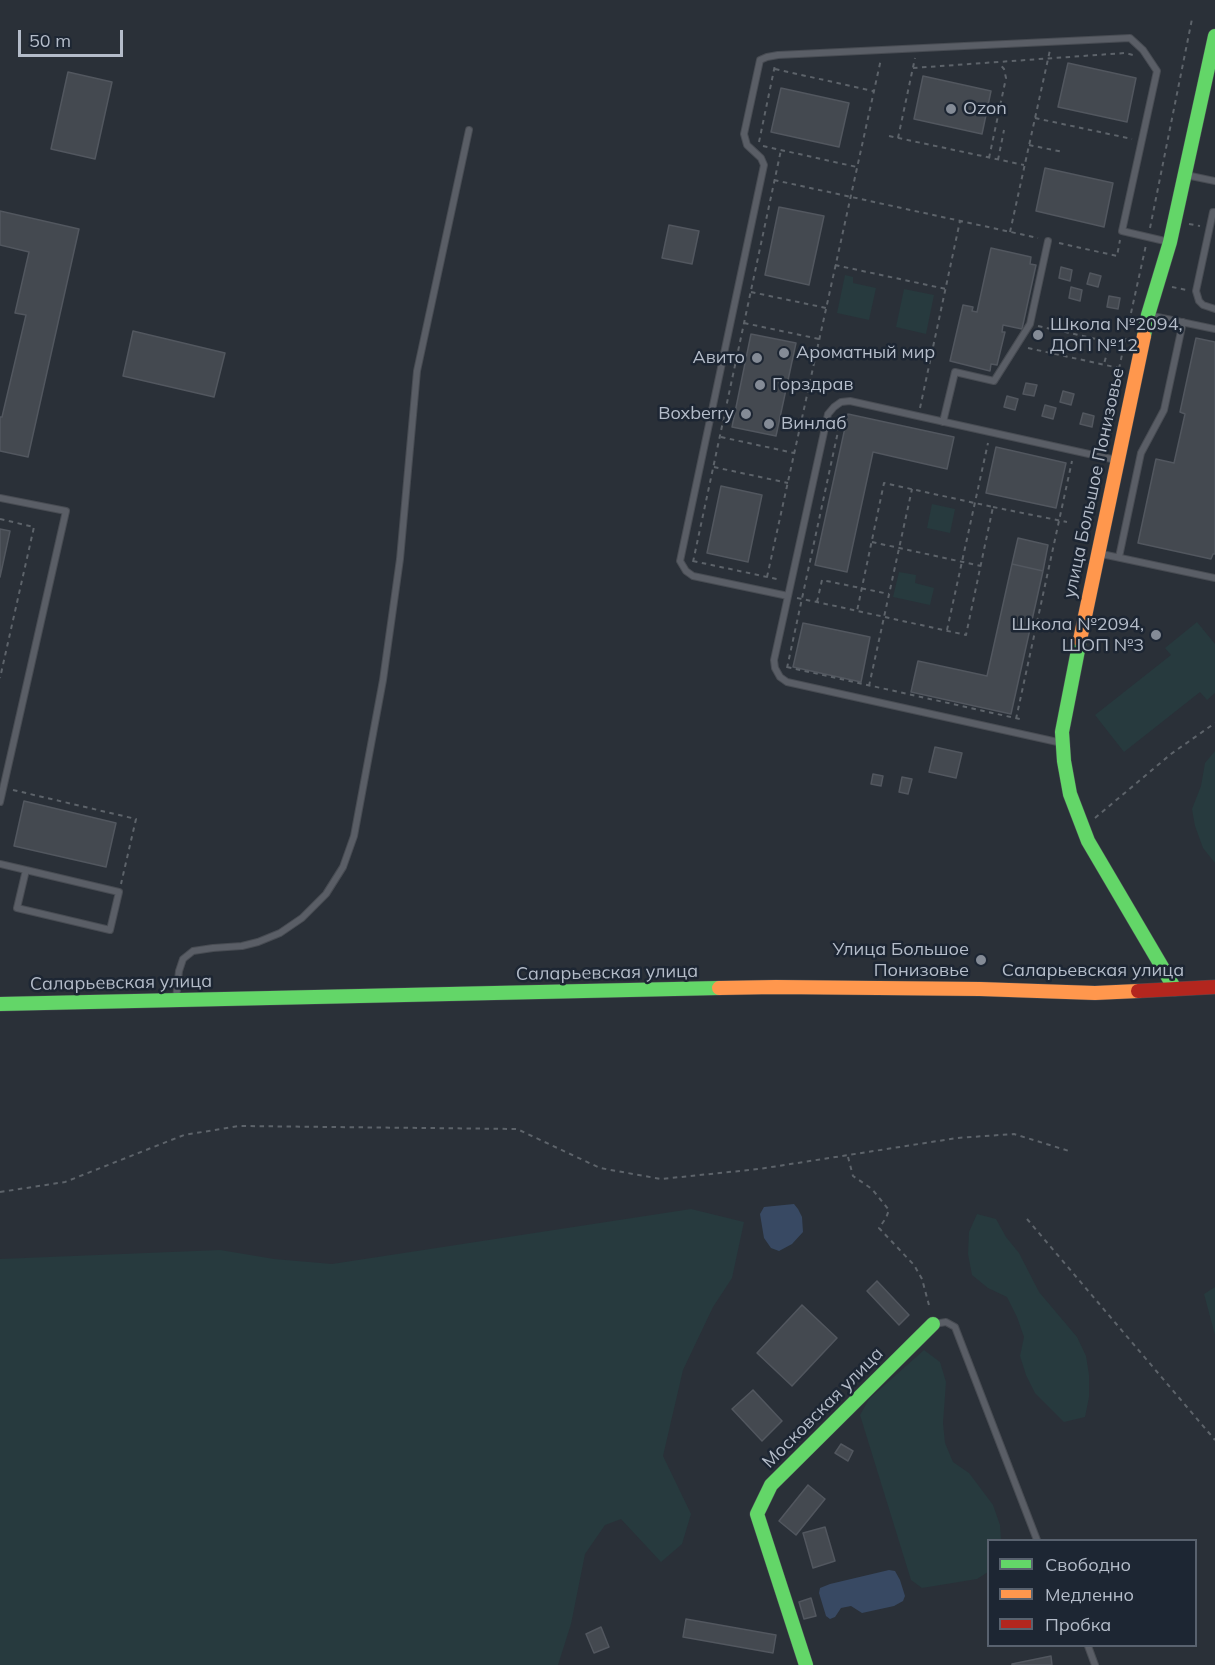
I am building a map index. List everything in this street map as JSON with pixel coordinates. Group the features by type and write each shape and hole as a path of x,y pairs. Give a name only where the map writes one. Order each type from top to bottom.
{"street":[{"name":"улица Большое Понизовье","path":"1175,989 1084,833 1070,794 1062,732 1116,460 1148,315 1170,242 1215,36"},
{"name":"Саларьевская улица","path":"0,1004 776,987 980,989 1095,993 1215,987"},
{"name":"Московская улица","path":"806,1665 757,1514 771,1485 933,1324"}],"lane":[{"path":"788,596 693,576 686,571 680,561 764,165 761,158 747,145 744,134 760,60 778,55 1130,38 1143,50 1157,71 1122,231 1170,242"},
{"path":"176,999 179,970 183,959 193,951 258,942 280,933 302,918 326,894 343,867 354,836 383,680 400,559 417,371 469,130"},
{"path":"1185,175 1215,181"},
{"path":"1214,209 1197,293 1203,305 1215,309"},
{"path":"943,422 955,372 994,381 1030,324 1048,241"},
{"path":"1148,315 1215,329"},
{"path":"1119,557 1141,453 1164,410 1184,322"},
{"path":"1063,743 786,682 780,677 774,660 828,414 834,406 850,401 1116,460"},
{"path":"0,498 66,511 0,802"},
{"path":"1097,553 1215,578"},
{"path":"0,864 26,870 119,892 110,930 17,908 26,870"},
{"path":"933,1324 946,1322 955,1327 1037,1539"},
{"path":"1088,1647 1095,1665"}],"path":[{"path":"1010,232 1052,42"},
{"path":"898,138 917,49"},
{"path":"767,577 882,50"},
{"path":"913,68 1125,53 1135,56"},
{"path":"778,55 758,145 857,167"},
{"path":"989,158 1006,78 999,62"},
{"path":"775,69 873,91"},
{"path":"1035,118 1142,141"},
{"path":"998,160 1004,130"},
{"path":"889,136 1025,166"},
{"path":"1029,145 1063,152"},
{"path":"690,574 781,150"},
{"path":"761,177 1116,256 1122,231"},
{"path":"918,416 960,221"},
{"path":"835,265 946,289"},
{"path":"1169,286 1197,293"},
{"path":"751,292 826,308"},
{"path":"744,323 819,339"},
{"path":"1030,324 1110,342 1104,364"},
{"path":"1016,345 1120,368"},
{"path":"784,680 845,402"},
{"path":"720,437 795,453"},
{"path":"947,630 988,443"},
{"path":"1016,718 1072,461"},
{"path":"713,467 788,483"},
{"path":"856,611 884,483 1067,522"},
{"path":"869,686 912,489"},
{"path":"807,600 966,634 993,507"},
{"path":"0,519 34,527 0,678"},
{"path":"871,542 981,566"},
{"path":"693,561 791,583"},
{"path":"817,602 822,580 889,594"},
{"path":"775,665 1024,720"},
{"path":"1089,823 1171,754 1215,723"},
{"path":"3,788 136,819 119,892"},
{"path":"0,1192 65,1182 184,1135 239,1125 517,1129 600,1168 661,1179 759,1169 957,1138 1014,1134 1069,1151"},
{"path":"848,1155 853,1176 872,1188 889,1210 879,1228 914,1265 922,1279 933,1324"},
{"path":"1027,1219 1215,1440"}],"green space":[{"path":"845,275 853,277 853,283 876,288 869,320 837,313"},
{"path":"904,289 934,295 926,334 896,327"},
{"path":"932,504 955,509 950,533 927,528"},
{"path":"899,572 916,575 915,583 934,588 930,605 893,597"},
{"path":"1197,622 1215,644 1215,693 1207,700 1200,692 1124,752 1095,715 1171,655 1165,648"},
{"path":"1215,751 1215,863 1203,848 1192,809 1201,786 1205,763"},
{"path":"691,1209 744,1222 732,1278 713,1307 683,1370 663,1456 691,1514 682,1544 661,1562 621,1519 605,1525 585,1554 571,1624 558,1665 0,1665 0,1259 220,1250 274,1259 332,1264"},
{"path":"977,1214 996,1219 1006,1237 1019,1253 1039,1292 1077,1337 1086,1356 1089,1375 1089,1397 1085,1417 1064,1422 1035,1393 1020,1356 1024,1337 1007,1297 988,1288 972,1275 968,1254 969,1232"},
{"path":"1215,1287 1215,1335 1204,1294"},
{"path":"924,1350 940,1362 946,1382 943,1423 945,1443 953,1462 969,1473 993,1505 1000,1525 1001,1539 987,1539 987,1573 977,1579 922,1588 911,1580 860,1415 869,1399"}],"water":[{"path":"794,1204 802,1217 803,1232 792,1244 779,1251 771,1248 764,1238 760,1214 764,1207"},
{"path":"889,1570 895,1571 900,1580 905,1596 903,1601 894,1606 862,1613 851,1606 841,1608 835,1617 830,1619 826,1616 819,1593 820,1588"}],"building":[{"path":"1068,63 1136,78 1127,122 1058,107"},
{"path":"68,72 112,82 95,159 51,149"},
{"path":"923,76 991,91 982,134 914,119"},
{"path":"781,88 849,103 839,147 771,132"},
{"path":"1045,168 1113,183 1104,227 1036,211"},
{"path":"779,207 824,216 809,285 765,275"},
{"path":"0,211 79,229 28,457 0,451 0,417 2,417 26,315 15,313 29,252 0,245"},
{"path":"669,225 699,231 692,264 662,258"},
{"path":"991,248 1031,257 1030,264 1036,265 1022,329 1003,325 1002,332 1005,332 997,365 991,364 990,371 950,361 963,305 973,307 972,311 977,312"},
{"path":"1061,267 1072,270 1070,281 1059,278"},
{"path":"1090,273 1101,276 1098,287 1087,284"},
{"path":"1071,287 1082,290 1080,301 1069,298"},
{"path":"1109,296 1120,298 1118,309 1107,307"},
{"path":"133,331 225,353 214,397 123,376"},
{"path":"751,334 796,343 776,436 732,427"},
{"path":"1196,338 1215,342 1215,554 1211,559 1138,543 1156,459 1174,463 1185,414 1180,412"},
{"path":"1026,383 1037,385 1034,396 1023,394"},
{"path":"1063,391 1074,394 1071,405 1060,402"},
{"path":"1007,396 1018,399 1015,410 1004,407"},
{"path":"1045,405 1056,408 1053,419 1042,416"},
{"path":"1083,413 1094,416 1092,427 1080,424"},
{"path":"848,414 954,437 947,469 873,452 847,572 815,565"},
{"path":"996,447 1066,463 1056,508 986,493"},
{"path":"721,486 762,495 748,562 707,553"},
{"path":"0,529 10,531 0,577"},
{"path":"1018,538 1048,545 1043,571 1012,564"},
{"path":"1012,564 1043,571 1011,714 911,692 918,661 987,676"},
{"path":"803,623 870,637 861,682 793,667"},
{"path":"935,747 962,753 956,778 929,772"},
{"path":"873,774 883,776 881,786 871,784"},
{"path":"902,777 912,779 908,794 899,792"},
{"path":"24,801 116,823 106,867 14,846"},
{"path":"877,1281 909,1315 899,1325 867,1291"},
{"path":"802,1305 837,1338 792,1386 757,1353"},
{"path":"753,1390 782,1421 762,1441 732,1409"},
{"path":"841,1444 853,1451 848,1461 835,1453"},
{"path":"808,1485 825,1499 796,1535 779,1521"},
{"path":"825,1527 835,1561 813,1568 803,1533"},
{"path":"811,1598 816,1616 804,1619 799,1602"},
{"path":"686,1619 776,1635 773,1653 683,1637"},
{"path":"601,1627 609,1647 594,1653 586,1634"},
{"path":"1051,1656 1052,1665 1012,1665 1012,1664"}],"traffic: fast":[{"path":"1144,336 1170,242 1215,36"},
{"path":"1080,640 1062,732 1070,794 1088,841 1175,989"},
{"path":"0,1004 719,988"},
{"path":"806,1665 757,1514 771,1485 933,1324"}],"traffic: slow":[{"path":"1080,640 1144,336"},
{"path":"719,988 980,989 1095,993 1138,991"}],"traffic: jam":[{"path":"1138,991 1215,987"}],"place":[{"name":"Ozon","path":"951,109"},
{"name":"Школа №2094, ДОП №12","path":"1038,335"},
{"name":"Ароматный мир","path":"784,353"},
{"name":"Авито","path":"757,358"},
{"name":"Горздрав","path":"760,385"},
{"name":"Boxberry","path":"746,414"},
{"name":"Винлаб","path":"769,424"},
{"name":"Школа №2094, ШОП №3","path":"1156,635"},
{"name":"Улица Большое Понизовье","path":"981,960"}]}
